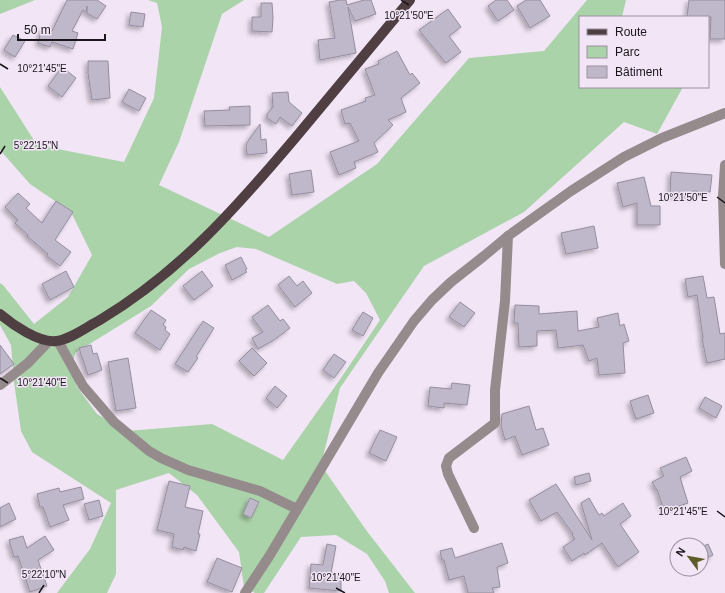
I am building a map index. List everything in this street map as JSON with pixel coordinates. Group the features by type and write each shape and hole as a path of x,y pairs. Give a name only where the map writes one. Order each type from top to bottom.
{"main road":[{"path":"0,314 10,322 29,333 53,341 80,331 118,309 166,273 204,240 240,203 410,0"}],"street":[{"path":"245,593 270,555 378,373 414,321 450,282 508,236 571,191 624,156 662,138 725,113"},
{"path":"725,165 723,196 725,264"},
{"path":"474,528 448,474 446,466 449,458 495,423 495,390 505,302 508,236"},
{"path":"0,385 53,341 83,386 114,422 149,451 188,470 260,491 297,509"}],"green space":[{"path":"0,0 35,0 0,14"},
{"path":"148,0 244,0 222,14 179,142 159,185 269,237 377,164 469,58 544,51 587,0 626,0 622,16 579,16 579,88 682,88 657,134 624,122 524,212 424,266 340,388 321,465 366,530 415,593 389,593 385,581 367,554 336,535 301,537 264,593 255,593 244,587 239,552 197,495 169,473 116,490 116,574 107,593 57,593 90,549 111,503 32,452 21,431 14,382 11,345 0,325 0,283 34,324 68,297 92,255 71,212 30,184 0,150 0,87 37,145 124,162 154,98 162,27 157,3","holes":["237,247 256,249 337,284 354,281 366,293 380,320 283,460 212,424 127,431 97,414 77,387 71,370 75,353 151,306 189,269 220,253"]}],"building":[{"path":"67,0 97,0 106,6 97,19 87,13 87,6 86,12 83,10 72,31 78,33 73,49 52,42 50,47 38,43 42,28 52,31"},
{"path":"346,0 347,5 364,0 371,0 376,14 355,21 348,7 356,53 320,60 318,40 335,38 329,2"},
{"path":"496,0 507,0 514,10 498,21 488,6"},
{"path":"526,0 540,0 550,16 530,28 517,6"},
{"path":"689,0 725,0 725,39 710,39 711,17 687,16"},
{"path":"261,3 272,3 272,32 252,31 252,17 261,17"},
{"path":"448,9 461,27 449,36 461,52 446,63 419,30"},
{"path":"131,12 145,14 143,27 129,25"},
{"path":"13,35 25,41 15,57 4,50"},
{"path":"397,51 410,75 412,73 420,83 401,98 406,112 388,120 393,125 374,143 378,152 354,162 356,168 339,175 330,152 359,141 350,123 345,124 341,110 366,101 365,98 375,95 365,69 379,64 378,61"},
{"path":"88,61 108,61 110,98 92,100 88,73"},
{"path":"62,67 76,78 62,97 48,86"},
{"path":"129,89 146,98 139,111 122,102"},
{"path":"288,92 289,102 302,113 292,126 280,117 276,124 267,118 267,114 273,107 272,93"},
{"path":"250,106 250,125 205,126 204,111 230,110 229,107"},
{"path":"260,124 261,140 266,139 267,153 247,155 246,144"},
{"path":"311,170 314,192 292,195 289,174"},
{"path":"671,172 712,175 710,192 693,191 693,196 670,195"},
{"path":"644,177 651,206 660,206 660,225 637,225 637,203 623,207 617,183"},
{"path":"18,193 30,204 26,208 42,223 56,201 73,212 55,240 71,252 60,266 47,256 48,254 27,236 28,235 15,223 18,220 5,207"},
{"path":"594,226 598,248 566,254 561,233"},
{"path":"241,257 247,272 232,280 225,265"},
{"path":"66,271 74,287 50,300 42,284"},
{"path":"202,271 213,286 194,300 183,286"},
{"path":"289,276 297,286 303,281 312,293 295,307 278,285"},
{"path":"703,276 707,298 714,297 720,334 725,333 725,359 707,363 702,338 697,295 688,297 685,279"},
{"path":"460,302 475,313 464,327 449,317"},
{"path":"268,305 280,321 283,319 290,328 274,340 258,349 252,338 263,332 252,317"},
{"path":"515,305 539,306 539,314 577,311 578,331 599,327 597,318 618,313 620,326 624,324 629,341 623,343 625,373 599,375 597,358 589,361 583,345 558,348 556,330 537,331 537,346 519,347 518,323 514,323"},
{"path":"151,310 166,320 163,325 166,327 165,330 170,334 160,350 135,333"},
{"path":"363,312 373,318 363,336 352,330"},
{"path":"203,321 214,328 196,357 198,358 188,372 175,364"},
{"path":"0,345 14,364 0,374"},
{"path":"91,345 93,354 97,353 102,370 88,375 79,348"},
{"path":"252,348 267,363 254,376 239,361"},
{"path":"334,354 346,362 334,378 323,370"},
{"path":"128,358 136,408 116,411 108,362"},
{"path":"452,383 470,385 467,405 444,403 444,408 428,406 430,387 451,389"},
{"path":"275,386 287,396 277,408 266,398"},
{"path":"648,395 654,413 636,419 630,401"},
{"path":"705,397 722,406 716,418 699,408"},
{"path":"529,406 536,430 543,428 549,445 522,455 515,436 505,440 501,426 502,414"},
{"path":"380,430 397,437 386,461 369,453"},
{"path":"686,457 692,471 680,477 688,503 664,511 657,489 652,482 664,476 660,468"},
{"path":"589,473 591,481 576,485 574,477"},
{"path":"169,481 190,486 185,507 203,511 196,551 184,547 183,550 172,547 174,534 157,530"},
{"path":"556,484 592,540 581,503 589,498 599,515 602,513 604,516 623,503 631,516 620,524 639,552 618,567 602,543 585,555 584,553 572,561 563,547 575,539 572,535 573,534 557,512 541,521 529,500"},
{"path":"81,487 84,499 63,505 69,520 50,527 43,507 40,507 37,494 59,488 60,492"},
{"path":"250,498 259,502 251,518 243,514"},
{"path":"99,500 103,516 89,520 84,504"},
{"path":"9,503 16,519 0,527 0,508"},
{"path":"23,536 27,548 45,536 54,550 38,560 47,586 30,592 18,556 14,557 9,540"},
{"path":"502,543 508,563 497,567 500,587 492,588 494,593 468,593 464,576 449,580 440,551 452,548 455,558"},
{"path":"327,544 336,546 331,573 341,573 341,591 309,588 311,564 323,565"},
{"path":"709,546 713,555 709,557"},
{"path":"217,558 242,568 232,592 207,582"}]}
